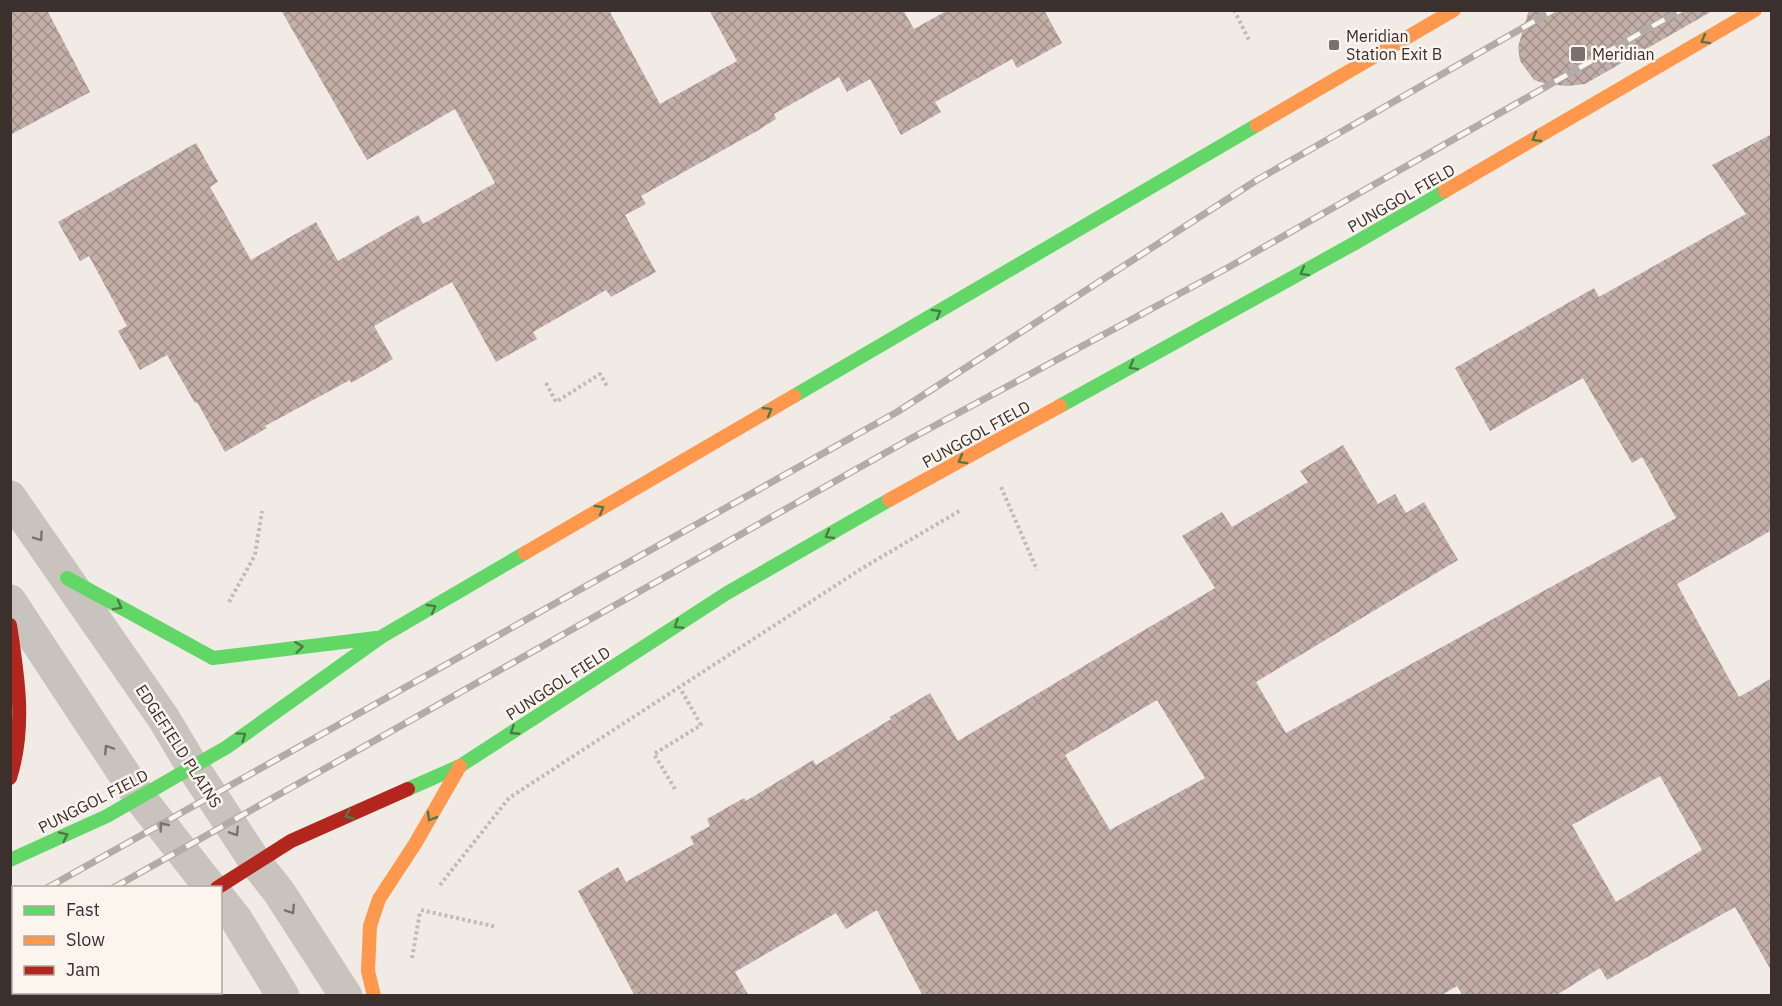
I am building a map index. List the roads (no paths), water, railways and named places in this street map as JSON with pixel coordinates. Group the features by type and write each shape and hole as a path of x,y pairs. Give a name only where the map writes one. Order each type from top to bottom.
{"street":[{"name":"PUNGGOL FIELD","path":"10,860 106,816 227,747 381,637 1454,10"},
{"name":"PUNGGOL FIELD","path":"220,886 291,841 460,766 727,593 879,506 1355,243 1755,10"},
{"name":"EDGEFIELD PLAINS","path":"10,497 164,719 192,766 256,863 279,892 346,996"},
{"path":"67,578 213,658 381,637"},
{"path":"10,600 140,798 209,886"},
{"path":"10,625 21,694 17,760 10,778"},
{"path":"374,996 368,971 370,926 379,899 415,844 460,766"},
{"path":"222,902 236,919 283,996"}],"railway":[{"path":"51,886 897,412 1257,180 1554,10"},
{"path":"117,886 910,439 1229,267 1681,10"}],"place":[{"name":"Meridian Station Exit B","path":"1334,45"},
{"name":"Meridian","path":"1578,54"}]}
